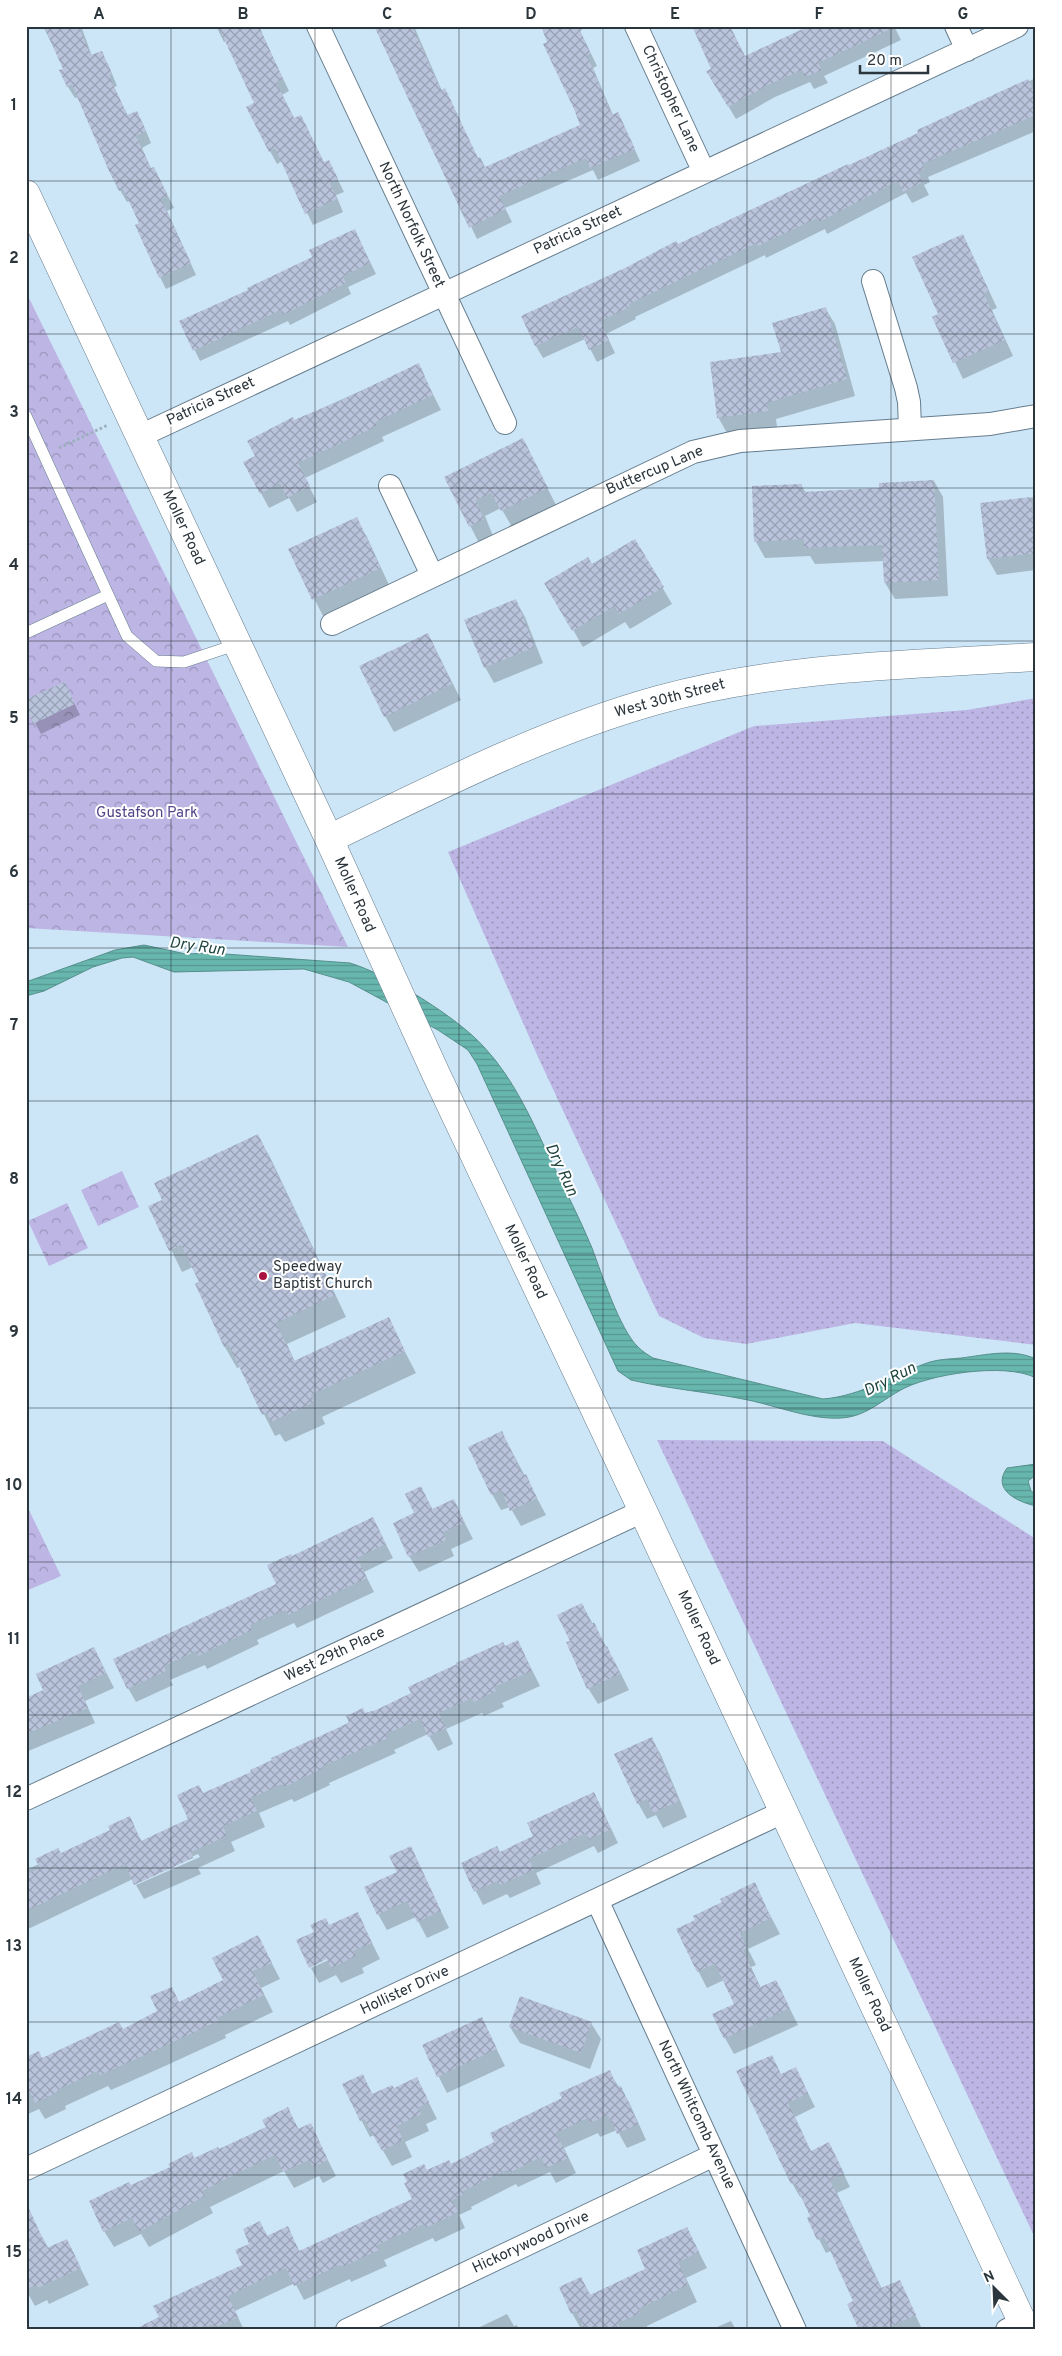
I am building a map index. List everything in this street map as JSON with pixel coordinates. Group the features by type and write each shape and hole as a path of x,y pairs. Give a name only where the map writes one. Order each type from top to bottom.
{"street":[{"name":"North Norfolk Street","path":"318,26 505,423"},
{"name":"Christopher Lane","path":"636,26 704,172"},
{"path":"956,26 967,50"},
{"name":"Patricia Street","path":"135,426 444,294 1017,26"},
{"name":"Moller Road","path":"26,194 329,839 436,1074 783,1812 1018,2327"},
{"path":"873,281 906,388 909,402 910,429"},
{"name":"Buttercup Lane","path":"332,624 693,452 740,441 1001,423 1036,416"},
{"path":"390,486 432,575"},
{"name":"West 30th Street","path":"329,839 479,766 557,733 657,700 729,683 813,671 1036,657"},
{"name":"West 29th Place","path":"26,1799 643,1511"},
{"name":"Hollister Drive","path":"26,2169 783,1812"},
{"name":"North Whitcomb Avenue","path":"597,1900 795,2330"},
{"name":"Hickorywood Drive","path":"347,2330 714,2155"}],"lane":[{"path":"26,416 127,636 156,661 184,662 238,644"},
{"path":"26,633 108,594"}],"path":[{"path":"44,454 135,426"}],"green space":[{"name":"Gustafson Park","path":"26,292 348,947 26,928"},
{"path":"1036,698 1036,1345 855,1323 746,1344 704,1338 659,1316 538,1057 448,852 754,726 967,710"},
{"path":"122,1171 139,1207 98,1226 81,1190"},
{"path":"67,1203 88,1248 49,1266 28,1221"},
{"path":"657,1440 883,1441 1036,1539 1036,2240"},
{"path":"26,1504 61,1576 26,1591"}],"water":[{"name":"Dry Run","path":"144,945 186,954 211,953 350,963 384,977 422,998 472,1035 495,1060 514,1088 583,1227 624,1328 638,1347 653,1358 823,1399 851,1394 930,1362 989,1354 1018,1354 1036,1359 1036,1378 1023,1373 1006,1371 967,1372 947,1375 912,1385 864,1412 841,1418 806,1415 748,1400 631,1380 618,1371 477,1064 468,1050 438,1030 349,982 304,969 174,972 133,957 122,958 93,967 44,991 26,996 26,982 115,950"},
{"path":"1036,1464 1036,1475 1028,1481 1031,1491 1036,1494 1036,1506 1009,1494 1004,1489 1002,1483 1007,1468"}],"building":[{"path":"44,26 78,26 91,55 102,51 112,74 109,75 127,115 137,111 146,131 136,136 151,168 154,167 168,196 161,199 191,263 159,278 135,225 139,223 123,189 119,191 109,171 72,85 67,87 59,70 63,69"},
{"path":"218,26 259,26 283,79 276,82 294,118 301,115 324,162 329,160 338,179 330,183 337,199 305,214 275,148 269,152 246,107 254,103"},
{"path":"374,26 412,26 441,90 445,88 478,158 480,157 485,167 580,125 543,44 547,42 541,26 578,26 591,54 587,55 612,115 618,112 635,149 590,168 586,158 499,196 506,209 469,228"},
{"path":"692,26 730,26 745,56 809,26 897,26 818,63 822,70 805,77 802,70 768,85 728,107 706,71 711,69"},
{"path":"1028,79 1036,95 1036,115 922,164 924,169 918,172 923,182 903,192 898,181 819,222 817,218 758,246 757,243 629,304 630,307 600,321 609,340 589,350 578,327 535,346 521,316 625,268 676,241 678,244 918,133 917,130"},
{"path":"355,229 370,263 343,276 346,283 283,315 281,310 193,351 179,321 248,290 247,288 312,257 309,250"},
{"path":"963,234 989,291 984,294 1005,340 953,363 932,317 938,314 912,257"},
{"path":"826,307 847,379 767,403 768,411 717,418 710,362 781,352 772,323"},
{"path":"419,363 433,395 375,422 377,426 298,463 310,486 287,498 280,483 260,494 243,462 255,456 247,441 293,417 294,420 342,400"},
{"path":"523,438 548,488 501,511 491,493 476,500 484,519 469,527 444,477"},
{"path":"934,480 939,580 884,583 882,545 804,548 804,539 754,542 752,486 802,484 802,492 879,488 879,483"},
{"path":"1031,497 1036,553 987,559 980,503"},
{"path":"357,517 381,568 312,600 288,549"},
{"path":"635,539 664,587 619,614 615,606 572,631 544,583 588,557 592,564"},
{"path":"516,599 535,647 484,668 464,620"},
{"path":"428,633 452,684 384,717 359,666"},
{"path":"65,682 75,704 33,724 26,708 26,699"},
{"name":"Speedway Baptist Church","path":"258,1134 335,1295 276,1323 294,1361 389,1317 405,1351 311,1395 314,1402 271,1422 267,1413 262,1415 229,1345 224,1347 195,1284 199,1282 181,1245 169,1251 148,1206 162,1200 154,1183"},
{"path":"502,1431 523,1476 526,1474 537,1498 510,1511 501,1490 491,1495 468,1447"},
{"path":"421,1486 432,1509 454,1499 465,1523 443,1532 446,1540 408,1557 393,1523 414,1513 405,1494"},
{"path":"373,1517 386,1544 357,1558 367,1578 288,1615 285,1610 250,1625 252,1630 198,1656 196,1651 164,1666 166,1671 127,1689 113,1659 276,1584 267,1565 291,1554 292,1556"},
{"path":"582,1603 592,1624 594,1622 607,1646 620,1674 587,1689 566,1642 570,1641 557,1615"},
{"path":"518,1640 532,1671 494,1687 496,1691 474,1702 472,1698 439,1713 446,1728 428,1737 420,1719 386,1734 388,1738 321,1767 322,1769 284,1787 282,1784 251,1798 257,1811 223,1826 227,1836 191,1852 193,1858 134,1885 125,1864 26,1911 26,1874 40,1868 35,1859 58,1848 61,1853 110,1830 108,1826 130,1816 141,1841 188,1819 177,1795 199,1785 203,1793 251,1772 250,1770 272,1760 271,1758 349,1723 346,1716 363,1708 365,1713 376,1710 411,1693 408,1687 456,1663 503,1642 505,1646"},
{"path":"94,1647 106,1673 78,1686 88,1708 26,1734 26,1698 43,1690 36,1674"},
{"path":"652,1737 679,1801 653,1813 647,1799 637,1804 614,1754"},
{"path":"594,1792 611,1829 589,1840 586,1833 529,1859 534,1870 500,1885 498,1881 474,1892 461,1863 497,1846 500,1852 533,1836 527,1823"},
{"path":"411,1846 441,1911 417,1922 407,1901 377,1915 364,1887 397,1872 389,1856"},
{"path":"755,1882 771,1918 740,1933 747,1948 743,1950 760,1987 776,1980 790,2008 724,2039 712,2014 734,2004 715,1964 697,1972 676,1929 695,1920 693,1916 722,1902 720,1899"},
{"path":"358,1912 372,1943 353,1951 356,1956 331,1968 327,1959 309,1968 296,1940 314,1932 310,1925 326,1918 329,1925"},
{"path":"258,1935 272,1963 253,1971 264,1995 217,2018 218,2021 100,2075 98,2071 57,2090 58,2092 35,2103 26,2084 26,2057 39,2051 42,2058 119,2022 123,2029 157,2011 150,1996 172,1987 179,2002 223,1980 212,1958"},
{"path":"520,1996 592,2022 581,2053 509,2027"},
{"path":"482,2017 497,2049 437,2077 422,2045"},
{"path":"772,2055 781,2074 796,2067 808,2093 788,2103 811,2151 829,2142 844,2173 830,2180 881,2288 900,2280 916,2315 883,2330 859,2330 847,2304 853,2301 824,2237 817,2240 807,2218 810,2216 794,2182 791,2184 736,2071"},
{"path":"610,2070 617,2087 621,2086 638,2124 617,2134 608,2115 590,2123 588,2118 556,2133 568,2158 546,2168 541,2157 509,2173 507,2170 463,2191 464,2194 452,2200 458,2212 426,2228 424,2224 377,2245 379,2250 294,2286 286,2268 228,2296 238,2317 214,2328 212,2324 200,2330 133,2330 159,2317 153,2306 242,2265 235,2250 249,2244 243,2229 260,2221 267,2236 288,2226 299,2251 412,2199 404,2183 407,2182 403,2174 424,2164 427,2170 449,2160 451,2164 494,2142 490,2133 562,2098 559,2093"},
{"path":"363,2074 372,2094 392,2085 394,2088 417,2077 429,2102 418,2108 421,2114 397,2126 403,2140 382,2151 364,2119 360,2121 342,2084"},
{"path":"288,2107 298,2129 311,2123 328,2160 313,2167 309,2160 283,2172 275,2155 202,2191 205,2196 139,2232 132,2218 103,2232 89,2201 129,2182 131,2185 170,2167 168,2164 192,2152 194,2158 218,2147 219,2149 266,2127 262,2120"},
{"path":"26,2202 47,2248 67,2239 81,2268 38,2288 37,2285 26,2289"},
{"path":"687,2227 699,2252 678,2262 688,2285 638,2309 640,2313 618,2323 621,2330 584,2330 576,2311 571,2314 559,2287 581,2277 590,2295 645,2269 637,2250"}],"place":[{"name":"Speedway Baptist Church","path":"263,1276"}]}
